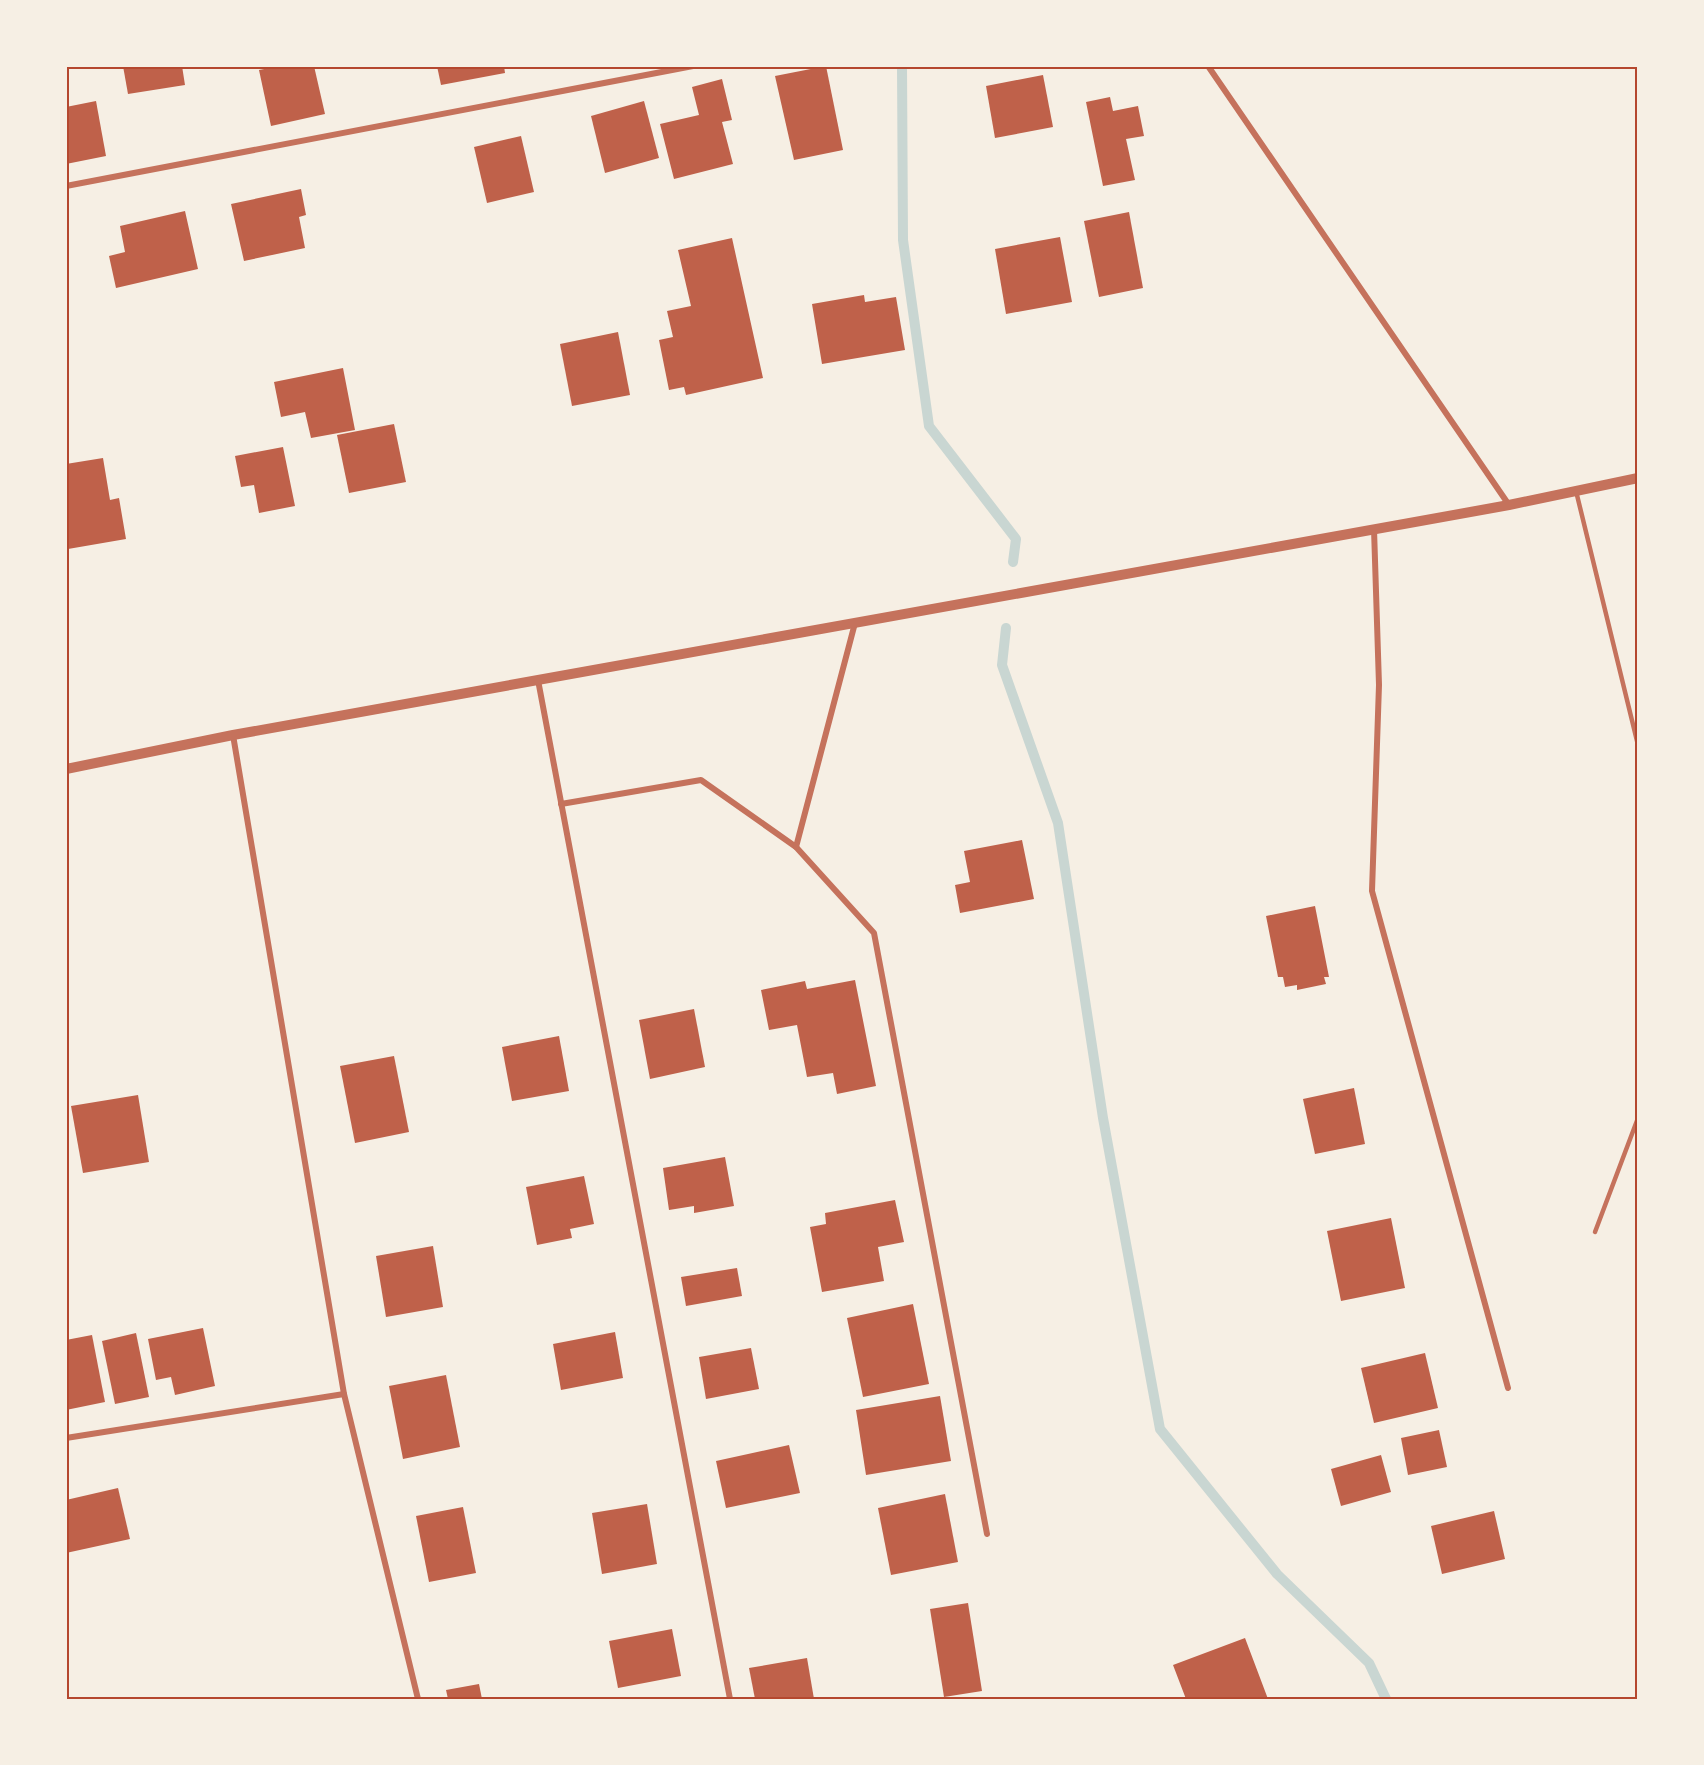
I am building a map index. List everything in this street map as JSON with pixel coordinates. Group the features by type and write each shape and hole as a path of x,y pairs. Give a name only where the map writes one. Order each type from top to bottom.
{"street":[{"path":"66,186 693,66"},
{"path":"1208,66 1509,505"},
{"path":"66,769 233,735 1509,505 1638,478"},
{"path":"1374,529 1379,685 1372,891 1508,1388"},
{"path":"796,847 855,622"},
{"path":"538,680 730,1699"},
{"path":"233,735 344,1394 418,1699"},
{"path":"561,804 701,780 796,847 874,933 987,1534"},
{"path":"66,1438 344,1394"}],"lane":[{"path":"1576,491 1638,745"},
{"path":"1595,1232 1638,1118"}],"building":[{"path":"123,66 182,66 185,85 128,94"},
{"path":"280,66 314,66 325,114 271,126 259,70"},
{"path":"437,66 504,66 505,73 441,85"},
{"path":"826,66 843,150 794,160 775,76"},
{"path":"1043,75 1053,127 995,138 986,86"},
{"path":"722,79 732,120 722,122 733,164 674,179 660,124 699,115 692,87"},
{"path":"1110,97 1113,111 1138,106 1144,136 1126,139 1135,180 1103,186 1086,102"},
{"path":"96,101 106,156 66,164 66,107"},
{"path":"644,101 659,158 605,173 591,116"},
{"path":"521,136 534,192 487,203 474,147"},
{"path":"301,189 306,215 299,217 305,248 244,261 231,204"},
{"path":"185,211 198,269 116,288 109,256 125,252 120,226"},
{"path":"1129,212 1143,288 1099,297 1084,221"},
{"path":"1060,237 1072,302 1006,314 995,249"},
{"path":"732,238 763,378 686,395 684,387 669,390 659,340 673,337 667,311 691,306 678,250"},
{"path":"864,295 865,302 896,297 905,350 822,364 812,304"},
{"path":"618,332 630,395 572,406 560,344"},
{"path":"343,368 355,430 311,438 305,412 281,417 274,382"},
{"path":"394,424 406,482 349,493 337,435"},
{"path":"283,447 295,506 259,513 254,485 241,487 235,456"},
{"path":"103,458 110,500 119,498 126,539 68,549 66,464"},
{"path":"1022,840 1034,899 960,913 955,885 970,882 964,851"},
{"path":"1315,906 1329,977 1324,977 1326,984 1297,990 1297,985 1285,987 1283,977 1278,977 1266,916"},
{"path":"855,980 876,1086 837,1094 833,1073 807,1077 797,1025 769,1030 761,990 805,981 807,989"},
{"path":"694,1009 705,1067 650,1079 639,1020"},
{"path":"559,1036 569,1091 512,1101 502,1047"},
{"path":"394,1056 409,1132 355,1143 340,1066"},
{"path":"1354,1088 1365,1144 1315,1154 1303,1099"},
{"path":"138,1095 149,1162 83,1173 71,1106"},
{"path":"725,1157 734,1206 694,1213 694,1206 669,1210 663,1168"},
{"path":"584,1176 594,1224 570,1229 572,1238 537,1245 526,1187"},
{"path":"895,1200 904,1242 878,1247 884,1281 822,1292 810,1227 826,1224 825,1213"},
{"path":"1391,1218 1405,1288 1341,1301 1327,1231"},
{"path":"433,1246 443,1307 386,1317 376,1256"},
{"path":"737,1268 742,1296 686,1306 681,1277"},
{"path":"913,1304 929,1384 863,1397 847,1318"},
{"path":"203,1328 215,1386 175,1395 171,1377 156,1380 148,1339"},
{"path":"615,1332 623,1378 561,1390 553,1344"},
{"path":"136,1333 149,1397 115,1404 102,1341"},
{"path":"92,1335 105,1402 66,1410 66,1340"},
{"path":"751,1348 759,1389 706,1399 699,1357"},
{"path":"1425,1353 1438,1408 1374,1423 1361,1368"},
{"path":"446,1375 460,1447 403,1459 389,1386"},
{"path":"940,1396 951,1461 866,1475 856,1410"},
{"path":"1439,1430 1447,1467 1408,1475 1401,1438"},
{"path":"789,1445 800,1493 726,1508 716,1461"},
{"path":"1381,1455 1391,1492 1341,1506 1331,1469"},
{"path":"118,1488 130,1539 66,1553 66,1500"},
{"path":"945,1494 958,1562 891,1575 878,1508"},
{"path":"647,1504 657,1564 602,1574 592,1513"},
{"path":"463,1507 476,1573 429,1582 416,1516"},
{"path":"1494,1511 1505,1559 1442,1574 1431,1526"},
{"path":"968,1603 982,1691 944,1697 930,1609"},
{"path":"672,1629 681,1676 618,1688 609,1641"},
{"path":"1245,1638 1268,1699 1235,1699 1235,1697 1186,1699 1173,1665"},
{"path":"807,1658 814,1699 755,1699 749,1668"},
{"path":"479,1684 482,1699 448,1699 446,1690"}],"waterway":[{"path":"902,66 903,240 929,426 1016,539 1013,562"},
{"path":"1006,628 1002,665 1058,823 1103,1118 1160,1429 1277,1574 1369,1663 1386,1699"}]}
